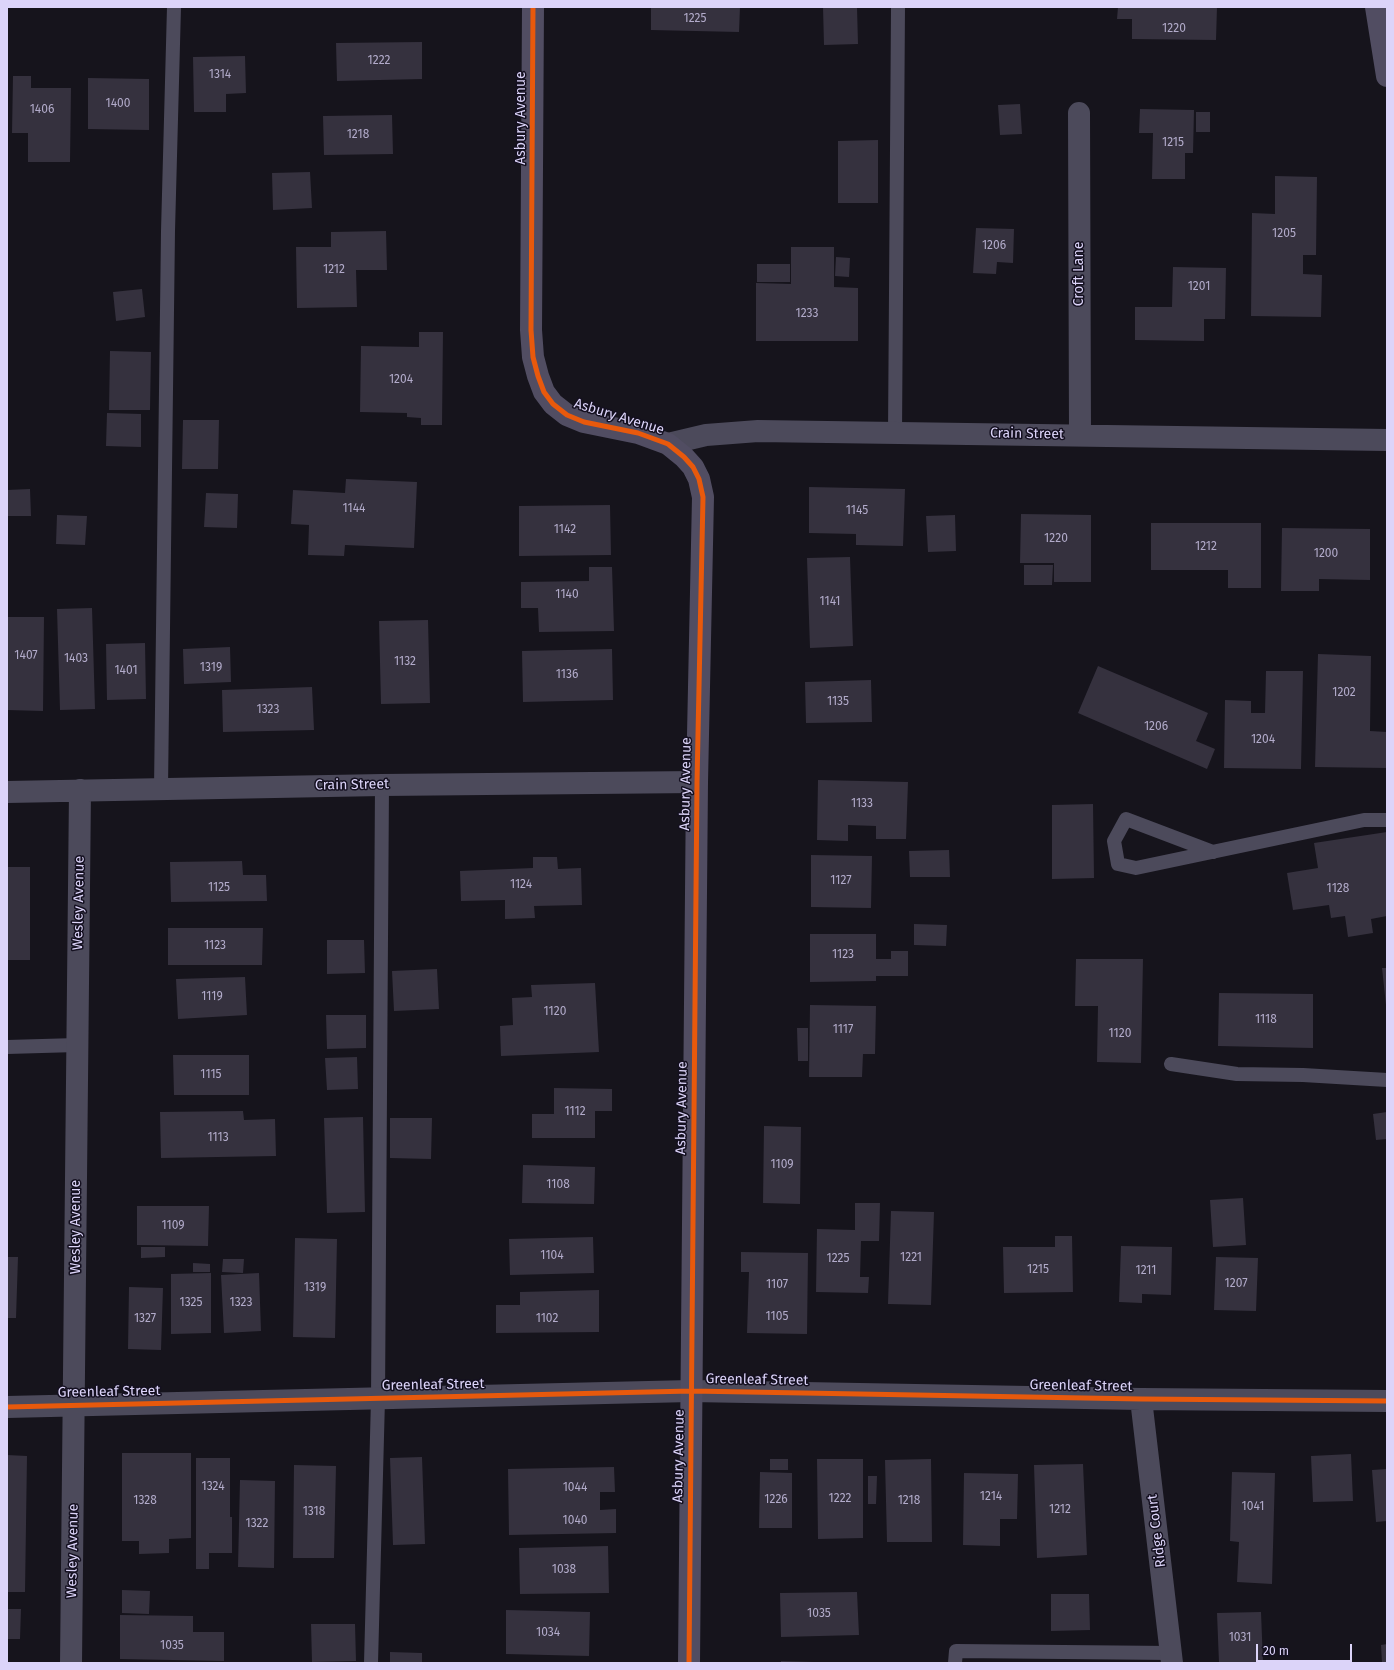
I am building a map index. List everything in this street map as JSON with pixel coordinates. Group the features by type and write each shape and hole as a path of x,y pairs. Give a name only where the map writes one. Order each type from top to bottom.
{"main road":[{"name":"Asbury Avenue","path":"533,7 531,330 533,357 538,376 544,392 553,404 567,415 584,422 638,432 668,444 693,466 700,479 703,497 698,782 689,1663"},
{"path":"1376,7 1387,76"}],"street":[{"name":"Croft Lane","path":"1079,114 1080,435"},
{"name":"Crain Street","path":"668,444 706,435 754,432 895,432 1387,440"},
{"name":"Crain Street","path":"7,792 382,784 698,782"},
{"name":"Wesley Avenue","path":"71,1663 76,1045 80,790"},
{"name":"Greenleaf Street","path":"7,1407 691,1391 1141,1399 1387,1401"},
{"name":"Ridge Court","path":"1141,1399 1172,1658"}],"lane":[{"path":"161,788 168,231 174,7"},
{"path":"895,432 898,7"},
{"path":"370,1663 378,1399 382,784"},
{"path":"1213,852 1126,819 1114,841 1118,864 1136,868 1213,852 1364,820 1387,820"},
{"path":"7,1047 76,1045"},
{"path":"1171,1064 1237,1074 1387,1080"},
{"path":"956,1663 956,1651 1172,1658"}],"building":[{"path":"651,7 740,7 739,32 651,30"},
{"path":"823,7 857,7 858,44 824,45"},
{"path":"1118,7 1217,7 1216,40 1132,39 1132,19 1117,19"},
{"path":"422,42 422,79 337,81 336,43"},
{"path":"245,56 246,93 226,94 226,112 194,112 193,57"},
{"path":"13,76 31,76 31,88 71,88 70,162 28,162 28,133 12,133"},
{"path":"88,78 149,79 149,130 88,129"},
{"path":"1020,104 1022,134 1000,135 998,105"},
{"path":"1140,109 1194,110 1193,153 1185,153 1185,179 1152,179 1153,133 1139,133"},
{"path":"1196,112 1210,112 1210,132 1196,132"},
{"path":"392,115 393,154 324,155 323,116"},
{"path":"878,140 878,203 838,203 838,141"},
{"path":"310,172 312,208 273,210 272,173"},
{"path":"1275,176 1317,177 1316,255 1303,255 1303,274 1322,275 1321,317 1251,316 1252,213 1275,214"},
{"path":"976,228 1014,229 1013,263 997,262 996,274 973,273"},
{"path":"386,231 387,270 356,270 357,307 297,308 296,247 331,247 331,232"},
{"path":"791,247 834,247 834,287 858,288 858,341 756,341 756,283 791,284"},
{"path":"836,257 850,258 849,277 835,276"},
{"path":"757,264 790,264 790,282 757,282"},
{"path":"1173,267 1226,268 1225,319 1204,319 1204,341 1135,340 1135,307 1172,307"},
{"path":"142,289 145,317 116,321 113,292"},
{"path":"419,332 443,332 442,425 421,425 421,418 407,417 407,413 360,412 361,346 419,347"},
{"path":"110,351 151,352 150,410 109,410"},
{"path":"107,413 141,414 141,447 106,446"},
{"path":"183,420 219,420 218,469 182,469"},
{"path":"346,479 417,482 414,548 345,545 344,556 308,555 309,525 291,524 293,490 345,493"},
{"path":"809,487 905,489 903,546 856,545 856,534 809,533"},
{"path":"30,489 31,516 7,516 7,490"},
{"path":"206,493 238,494 237,528 204,527"},
{"path":"610,505 611,555 519,556 519,506"},
{"path":"1021,514 1091,515 1091,582 1054,582 1054,563 1020,563"},
{"path":"57,515 87,516 85,545 56,544"},
{"path":"955,515 956,551 928,552 926,516"},
{"path":"1151,523 1261,523 1261,588 1228,588 1228,570 1151,570"},
{"path":"1282,528 1370,529 1370,580 1319,579 1319,591 1281,591"},
{"path":"850,557 853,646 810,648 807,558"},
{"path":"1024,565 1053,565 1052,585 1024,585"},
{"path":"589,567 612,567 614,631 539,632 538,608 521,608 521,582 589,581"},
{"path":"92,608 95,709 60,710 57,609"},
{"path":"8,617 44,617 43,711 7,710"},
{"path":"428,620 430,703 381,704 379,621"},
{"path":"145,643 146,699 107,700 106,644"},
{"path":"230,647 231,682 184,684 183,649"},
{"path":"612,649 613,700 523,702 522,651"},
{"path":"1318,654 1371,656 1370,731 1387,732 1387,768 1315,767"},
{"path":"1098,666 1208,713 1196,741 1215,749 1207,769 1078,713"},
{"path":"1266,671 1303,671 1301,769 1224,768 1225,700 1251,701 1251,713 1265,713"},
{"path":"871,680 872,722 806,723 805,682"},
{"path":"312,687 314,730 223,732 222,690"},
{"path":"818,780 908,782 906,839 876,839 876,826 848,825 848,841 817,840"},
{"path":"1093,804 1094,878 1052,879 1052,805"},
{"path":"1387,832 1387,916 1371,919 1373,933 1348,937 1345,916 1331,918 1329,905 1293,910 1287,873 1318,868 1314,843"},
{"path":"949,850 950,877 910,877 909,851"},
{"path":"811,855 872,856 871,908 811,907"},
{"path":"533,857 557,857 558,869 581,868 582,905 534,906 535,918 505,919 505,900 461,901 460,871 533,868"},
{"path":"242,861 243,875 266,875 267,901 171,902 170,862"},
{"path":"7,867 30,867 30,960 7,960"},
{"path":"914,924 947,925 946,946 914,945"},
{"path":"168,928 263,928 262,965 168,965"},
{"path":"810,934 876,934 876,959 891,959 891,951 908,951 908,976 876,976 876,981 810,982"},
{"path":"327,940 364,940 365,973 327,974"},
{"path":"1076,959 1143,959 1141,1063 1097,1062 1098,1006 1075,1006"},
{"path":"1382,968 1387,968 1387,1005 1386,1005"},
{"path":"437,969 439,1009 394,1011 392,971"},
{"path":"245,977 247,1015 178,1019 176,979"},
{"path":"595,983 599,1052 501,1056 500,1026 513,1025 512,998 532,997 531,985"},
{"path":"1219,993 1313,994 1313,1048 1218,1046"},
{"path":"810,1005 876,1006 875,1054 863,1054 862,1077 809,1077"},
{"path":"326,1015 366,1015 366,1048 327,1049"},
{"path":"797,1028 808,1028 808,1061 798,1061"},
{"path":"173,1055 249,1055 249,1095 174,1095"},
{"path":"357,1057 358,1089 327,1090 325,1058"},
{"path":"554,1088 612,1089 612,1111 595,1111 595,1138 532,1138 532,1114 554,1114"},
{"path":"243,1111 244,1120 275,1119 276,1156 161,1158 160,1112"},
{"path":"1387,1112 1387,1139 1376,1140 1373,1114"},
{"path":"363,1117 365,1212 327,1213 324,1118"},
{"path":"390,1118 432,1118 431,1159 390,1158"},
{"path":"764,1126 801,1127 800,1204 763,1203"},
{"path":"523,1165 595,1167 594,1204 522,1203"},
{"path":"1243,1198 1246,1245 1213,1247 1210,1200"},
{"path":"855,1203 880,1203 879,1241 861,1241 860,1277 869,1277 868,1293 816,1292 817,1229 855,1230"},
{"path":"137,1206 209,1206 208,1246 137,1245"},
{"path":"891,1211 934,1212 931,1305 888,1304"},
{"path":"1055,1236 1072,1236 1073,1292 1004,1293 1003,1247 1055,1247"},
{"path":"593,1237 594,1273 510,1275 509,1239"},
{"path":"295,1238 337,1239 335,1338 293,1337"},
{"path":"1121,1246 1172,1247 1171,1295 1142,1294 1142,1303 1119,1302"},
{"path":"141,1247 165,1247 165,1257 141,1258"},
{"path":"741,1252 808,1253 807,1334 747,1333 749,1272 741,1272"},
{"path":"7,1257 18,1257 16,1318 7,1318"},
{"path":"1216,1257 1258,1258 1256,1311 1214,1310"},
{"path":"223,1259 244,1259 243,1273 222,1272"},
{"path":"193,1263 210,1264 210,1272 193,1272"},
{"path":"211,1273 211,1333 171,1334 171,1274"},
{"path":"259,1273 261,1331 224,1333 221,1275"},
{"path":"129,1287 163,1288 161,1350 128,1349"},
{"path":"599,1290 599,1332 496,1333 496,1305 520,1305 520,1292"},
{"path":"122,1453 191,1453 191,1538 169,1539 169,1553 139,1554 139,1541 122,1541"},
{"path":"1351,1454 1353,1501 1313,1502 1311,1456"},
{"path":"7,1455 27,1456 25,1592 7,1592"},
{"path":"422,1457 425,1544 393,1545 390,1458"},
{"path":"196,1458 230,1458 230,1517 232,1517 232,1553 209,1553 209,1569 196,1569"},
{"path":"770,1459 788,1459 788,1470 770,1470"},
{"path":"817,1459 863,1459 863,1538 818,1539"},
{"path":"931,1459 932,1542 887,1542 885,1460"},
{"path":"1083,1464 1087,1555 1037,1558 1034,1465"},
{"path":"294,1465 336,1466 334,1558 293,1558"},
{"path":"614,1467 615,1492 600,1492 600,1510 616,1509 616,1533 509,1535 508,1469"},
{"path":"1387,1469 1387,1521 1376,1522 1372,1470"},
{"path":"760,1472 792,1473 792,1528 759,1528"},
{"path":"1232,1472 1275,1473 1272,1584 1237,1582 1239,1542 1230,1541"},
{"path":"964,1473 1018,1474 1017,1519 1000,1519 1000,1546 963,1545"},
{"path":"868,1476 877,1476 876,1504 868,1504"},
{"path":"240,1480 275,1481 274,1568 238,1567"},
{"path":"608,1546 609,1593 520,1594 519,1548"},
{"path":"122,1590 150,1591 149,1614 122,1613"},
{"path":"857,1592 859,1635 781,1637 780,1593"},
{"path":"1051,1594 1089,1594 1090,1630 1051,1631"},
{"path":"7,1609 21,1609 20,1639 7,1639"},
{"path":"506,1610 590,1612 589,1656 506,1654"},
{"path":"1261,1612 1263,1663 1219,1663 1217,1613"},
{"path":"120,1615 193,1616 193,1632 224,1632 224,1661 120,1659"},
{"path":"311,1624 355,1624 356,1661 312,1662"},
{"path":"1387,1644 1387,1663 1382,1663 1381,1645"},
{"path":"390,1652 422,1653 422,1663 390,1663"},
{"path":"781,1661 814,1662 814,1663 781,1663"}],"cycle path":[{"path":"533,7 531,330 533,357 538,376 544,392 553,404 567,415 584,422 638,433 668,444 684,457 693,467 699,479 703,497 697,782 689,1663"},
{"path":"7,1407 691,1391 1141,1399 1387,1401"}]}
